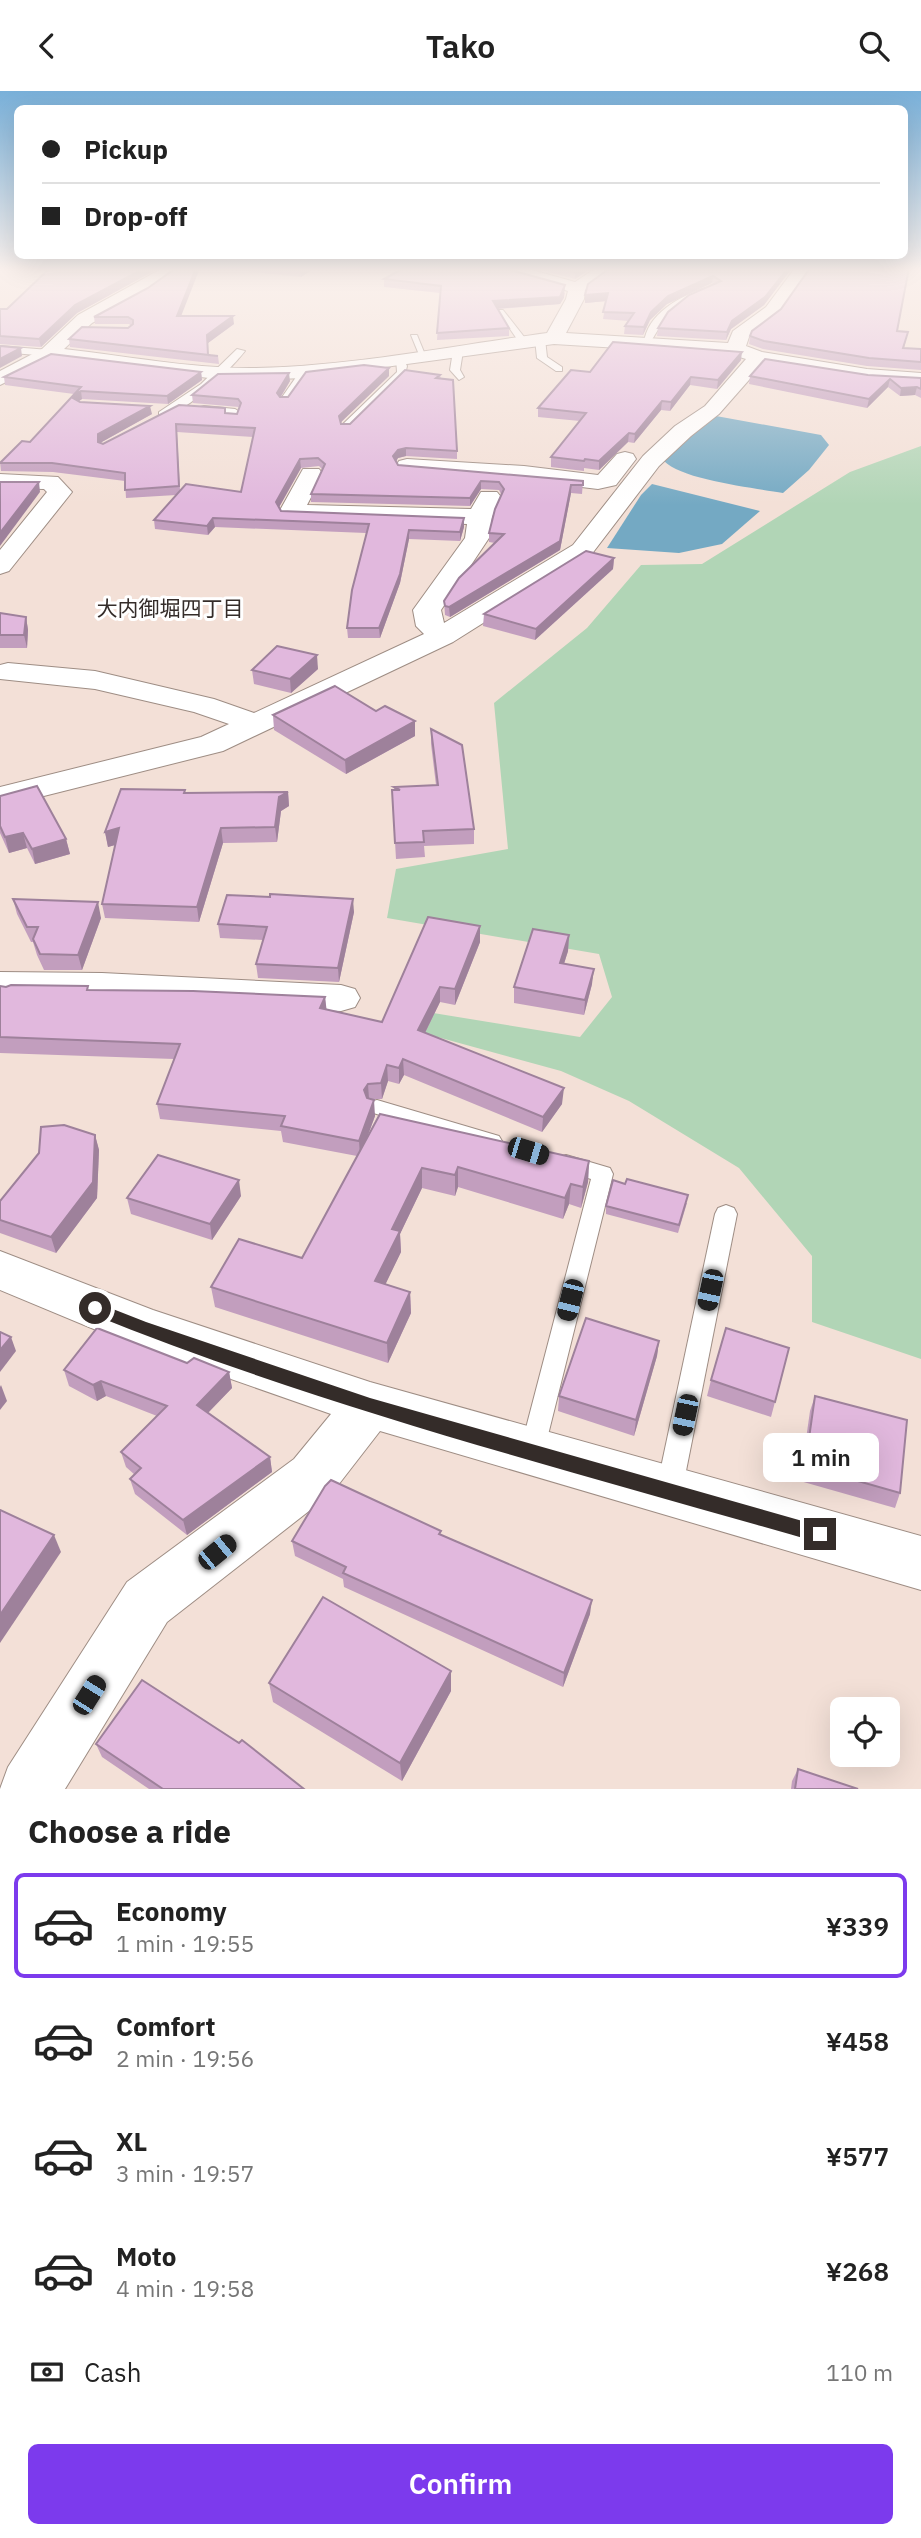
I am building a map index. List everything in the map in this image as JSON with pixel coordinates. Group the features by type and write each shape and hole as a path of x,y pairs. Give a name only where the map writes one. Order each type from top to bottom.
{"street":[{"path":"0,379 57,347"},
{"path":"49,353 217,373 304,372 483,347"},
{"path":"699,347 747,353 867,375 921,379"},
{"path":"745,347 747,353"},
{"path":"859,350 859,359 867,375"},
{"path":"0,797 212,744 443,636 582,550 651,461 712,409 747,353"},
{"path":"407,465 511,470 598,482 608,480 625,459"},
{"path":"443,636 430,626 427,610 477,538 480,517 511,470"},
{"path":"311,474 291,512 480,517"},
{"path":"0,481 50,482 60,492 0,566"},
{"path":"8,672 96,680 202,705 257,724"},
{"path":"0,985 102,986 341,998"},
{"path":"0,1270 142,1328 370,1405 921,1563"},
{"path":"30,1789 147,1602 217,1552 313,1476 370,1405"}],"lane":[{"path":"419,347 423,355"},
{"path":"540,347 542,358 559,369"},
{"path":"0,349 49,353"},
{"path":"158,417 175,408 227,367 240,351"},
{"path":"458,351 455,370 459,377"},
{"path":"345,428 402,373 399,359"},
{"path":"271,393 287,396 304,372"},
{"path":"148,408 235,412 232,418"},
{"path":"377,1107 510,1146"},
{"path":"532,1451 603,1174 550,1158"},
{"path":"669,1491 726,1214"}],"green space":[{"path":"921,446 921,1359 812,1322 812,1256 739,1168 629,1101 561,1071 412,1030 421,1011 580,1037 612,997 599,954 387,918 396,869 508,849 494,703 587,628 641,565 702,564 850,472"}],"water":[{"path":"716,416 821,435 829,445 809,470 783,493 702,478 673,468 664,461 694,427"},
{"path":"652,484 760,511 722,544 679,553 607,548 641,495"}],"building":[{"path":"0,347 21,348 0,359"},
{"path":"141,347 208,347 208,355"},
{"path":"609,347 681,347 742,352 718,380 691,377 671,402 662,401 635,434 629,433 599,461 551,457 586,413 538,408 571,370 590,372"},
{"path":"803,347 921,349 921,362 869,358"},
{"path":"51,354 201,372 167,396 81,391 74,395 73,398 80,402 150,406 98,434 98,442 103,444 179,405 225,408 225,413 237,414 241,403 238,399 192,395 218,374 289,373 277,393 280,397 288,397 306,372 364,365 389,368 339,416 341,424 350,424 405,370 440,375 436,378 453,380 457,451 406,448 398,450 393,456 398,465 583,481 583,485 571,485 560,541 449,607 445,606 444,601 459,578 504,534 489,533 504,489 499,482 481,481 470,498 311,494 325,464 318,458 300,459 276,502 281,511 464,518 460,532 409,530 400,574 379,628 347,628 352,590 369,524 213,518 207,526 154,520 186,484 241,492 255,428 176,424 179,486 125,490 125,473 52,463 0,463 22,441 30,442 81,387 4,377"},
{"path":"765,359 868,375 921,378 921,389 901,388 890,379 869,399 750,376"},
{"path":"0,482 39,482 0,533"},
{"path":"586,551 614,558 536,629 484,614"},
{"path":"0,613 26,617 24,635 0,635"},
{"path":"277,646 317,655 290,679 252,670"},
{"path":"335,686 376,711 385,706 415,721 345,760 273,715"},
{"path":"431,729 462,745 474,829 423,831 424,842 395,843 392,790 400,790 394,787 438,785"},
{"path":"37,786 66,839 32,849 23,833 5,837 0,826 0,796"},
{"path":"121,789 185,790 184,793 288,792 279,797 275,827 221,828 197,907 102,904 119,828 105,832"},
{"path":"270,894 353,899 338,968 256,964 267,927 218,924 227,895 270,897"},
{"path":"13,899 98,902 78,955 40,954 33,939 38,927 27,927"},
{"path":"428,917 480,926 455,989 440,987 418,1030 564,1088 543,1117 403,1059 399,1068 387,1065 381,1083 368,1084 364,1090 367,1098 374,1100 359,1141 281,1126 285,1116 157,1104 180,1044 0,1037 0,986 11,985 325,997 320,1008 382,1022"},
{"path":"533,929 569,935 560,963 594,969 585,1000 514,987"},
{"path":"380,1114 589,1161 583,1187 571,1184 565,1198 458,1167 455,1175 422,1168 392,1229 400,1231 375,1281 410,1292 387,1343 211,1287 239,1239 302,1258"},
{"path":"64,1125 95,1135 93,1182 51,1237 0,1220 0,1201 39,1153 41,1127"},
{"path":"158,1155 239,1180 210,1224 127,1198"},
{"path":"627,1179 688,1195 679,1225 606,1206 613,1180 625,1184"},
{"path":"586,1318 659,1341 636,1420 559,1396"},
{"path":"97,1328 187,1363 194,1358 229,1372 197,1405 270,1457 183,1520 130,1479 141,1468 121,1452 167,1406 101,1381 93,1385 64,1370"},
{"path":"726,1328 789,1348 775,1402 711,1380"},
{"path":"0,1332 11,1337 0,1350"},
{"path":"815,1396 907,1420 900,1493 805,1466"},
{"path":"331,1480 441,1531 439,1534 592,1600 564,1673 343,1573 346,1567 292,1541"},
{"path":"0,1510 54,1535 0,1615"},
{"path":"323,1597 451,1671 400,1763 269,1683"},
{"path":"142,1680 239,1743 242,1740 304,1789 163,1789 96,1744"},
{"path":"798,1769 858,1789 795,1789"}],"district":[{"name":"大内御堀四丁目","path":"170,608"}],"route":[{"path":"95,1308 142,1328 370,1405 820,1534"}]}
